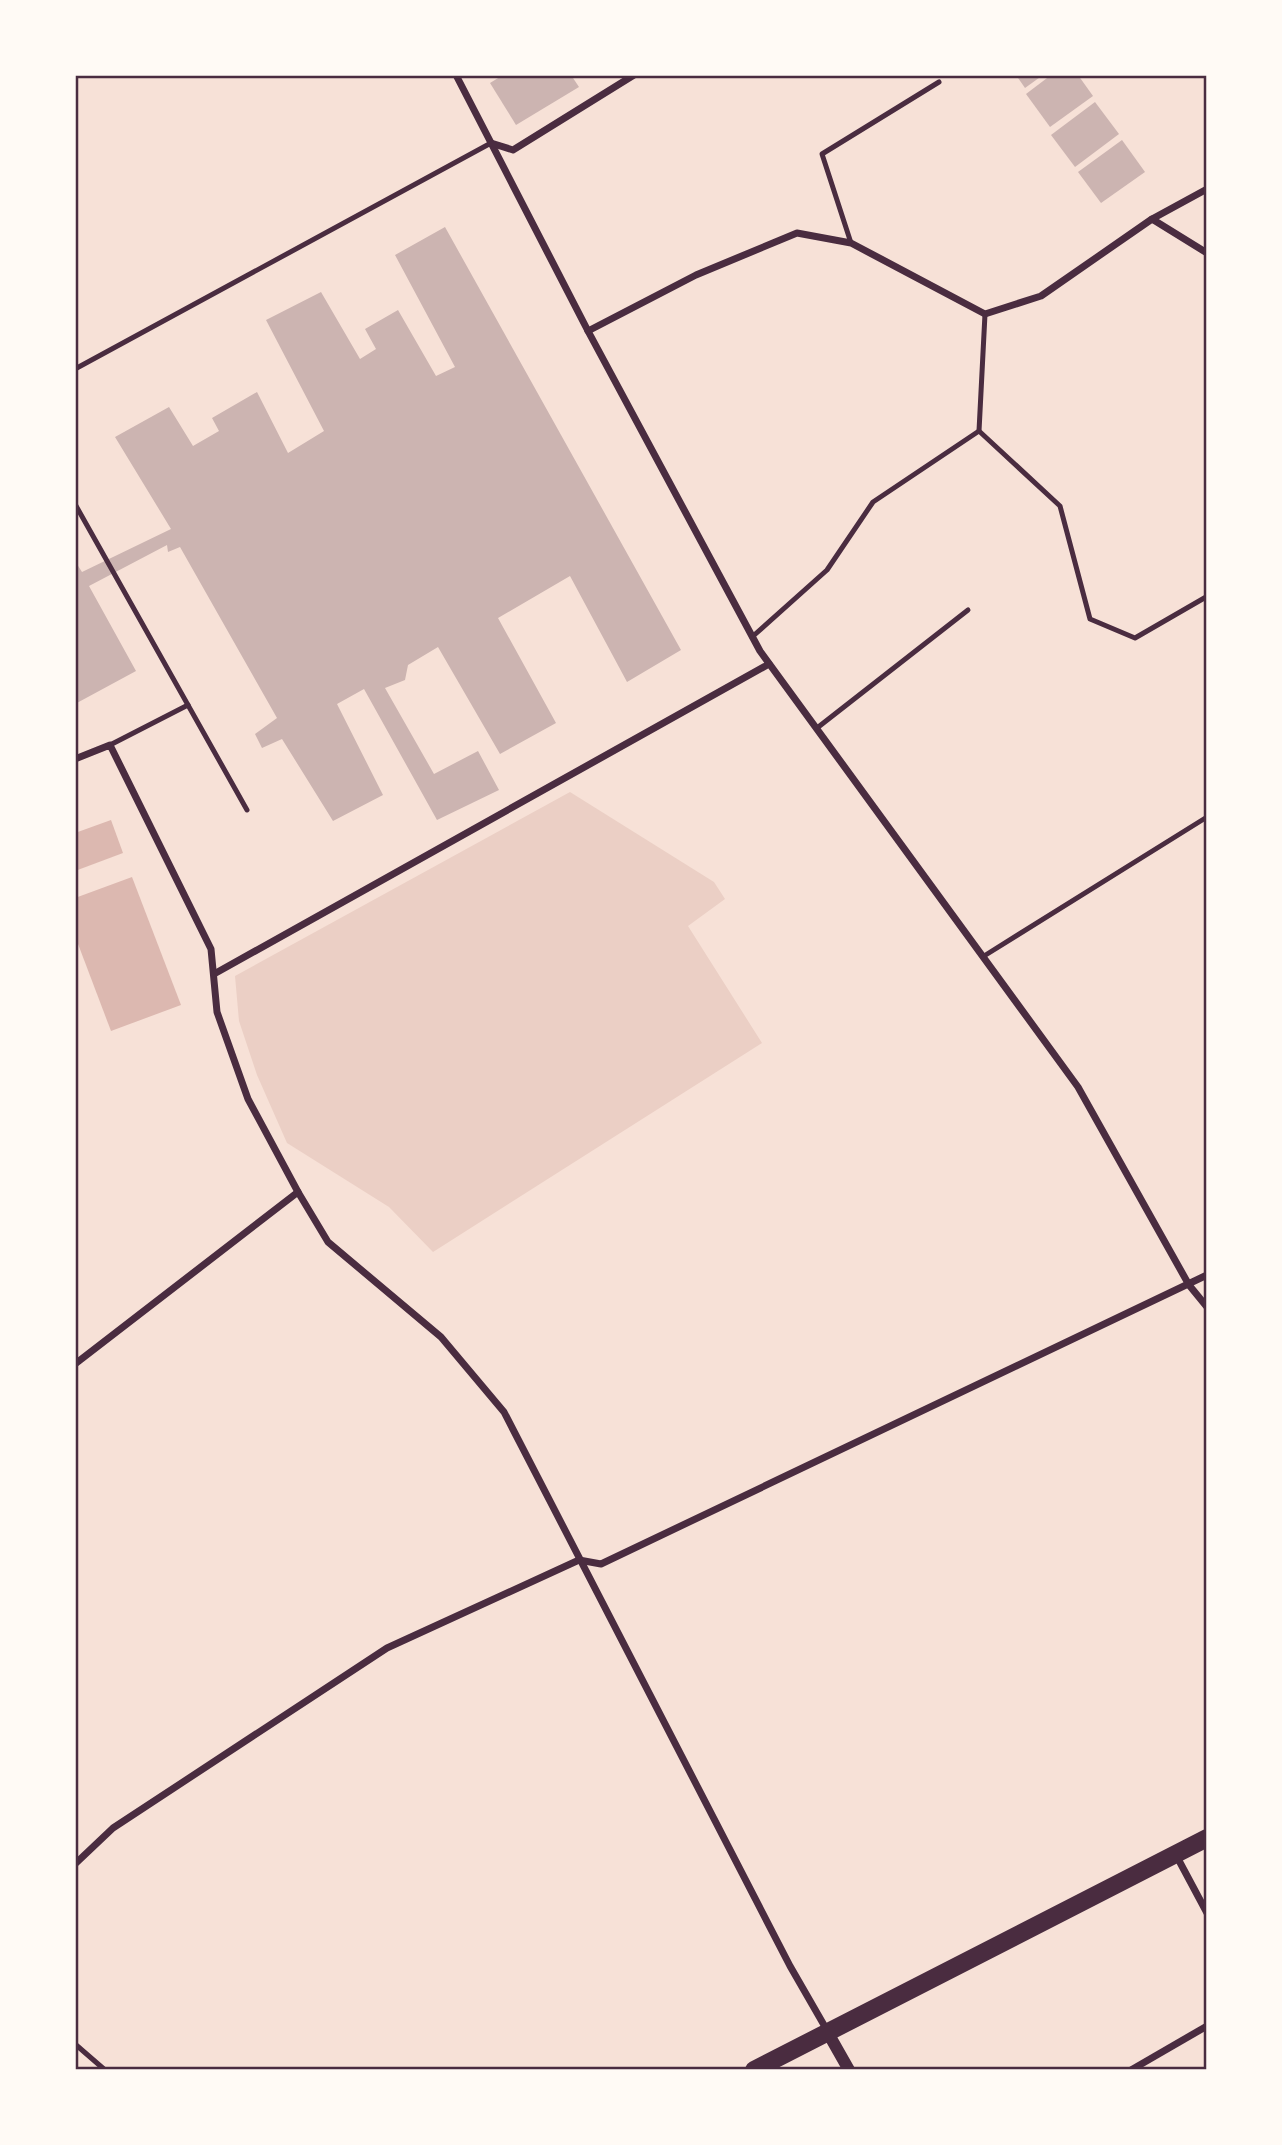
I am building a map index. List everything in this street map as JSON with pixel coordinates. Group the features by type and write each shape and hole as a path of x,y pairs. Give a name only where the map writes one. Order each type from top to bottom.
{"main road":[{"path":"754,2070 1207,1838"}],"street":[{"path":"456,75 752,637 769,664 1079,1087 1189,1285 1207,1307"},
{"path":"491,143 513,150 634,75"},
{"path":"589,331 696,275 797,233 851,243 985,314 1041,296 1152,219 1207,189"},
{"path":"1152,219 1207,253"},
{"path":"214,974 769,664"},
{"path":"75,759 110,745 211,949 217,1012 248,1099 328,1242 441,1337 504,1412 783,1954 849,2070"},
{"path":"75,1364 298,1192"},
{"path":"75,1864 113,1828 387,1648 579,1560 601,1564 1207,1275"},
{"path":"1175,1854 1207,1913"},
{"path":"1131,2070 1207,2026"}],"lane":[{"path":"851,243 822,154 939,82"},
{"path":"75,369 491,143"},
{"path":"979,431 985,314"},
{"path":"979,431 1060,506 1090,619 1135,638 1206,597"},
{"path":"752,637 827,570 873,502 979,431"},
{"path":"75,505 247,810"},
{"path":"817,728 968,610"},
{"path":"110,745 188,705"},
{"path":"984,956 1207,817"},
{"path":"75,2044 105,2070"}],"shaded area":[{"path":"570,792 714,882 725,899 688,926 762,1043 433,1252 389,1207 287,1143 257,1075 239,1021 235,976"},
{"path":"111,820 123,853 75,871 75,833"},
{"path":"132,877 181,1005 111,1031 75,936 75,898"}],"building":[{"path":"503,75 571,75 579,87 516,125 490,83"},
{"path":"1016,75 1043,75 1025,88"},
{"path":"1051,75 1078,75 1093,96 1050,127 1026,94"},
{"path":"1095,102 1119,134 1075,167 1051,135"},
{"path":"1122,140 1145,172 1101,203 1078,172"},
{"path":"445,227 681,650 627,682 570,576 498,618 556,723 500,754 438,647 408,665 405,680 385,688 434,774 478,751 499,790 437,820 364,689 337,704 383,795 333,821 282,739 262,748 255,734 277,718 180,547 168,552 167,545 89,586 136,671 75,704 75,561 82,572 171,529 115,437 169,407 193,446 219,431 212,418 257,392 288,453 324,431 266,320 321,292 360,359 376,349 365,329 398,310 436,376 455,367 395,255"}]}
